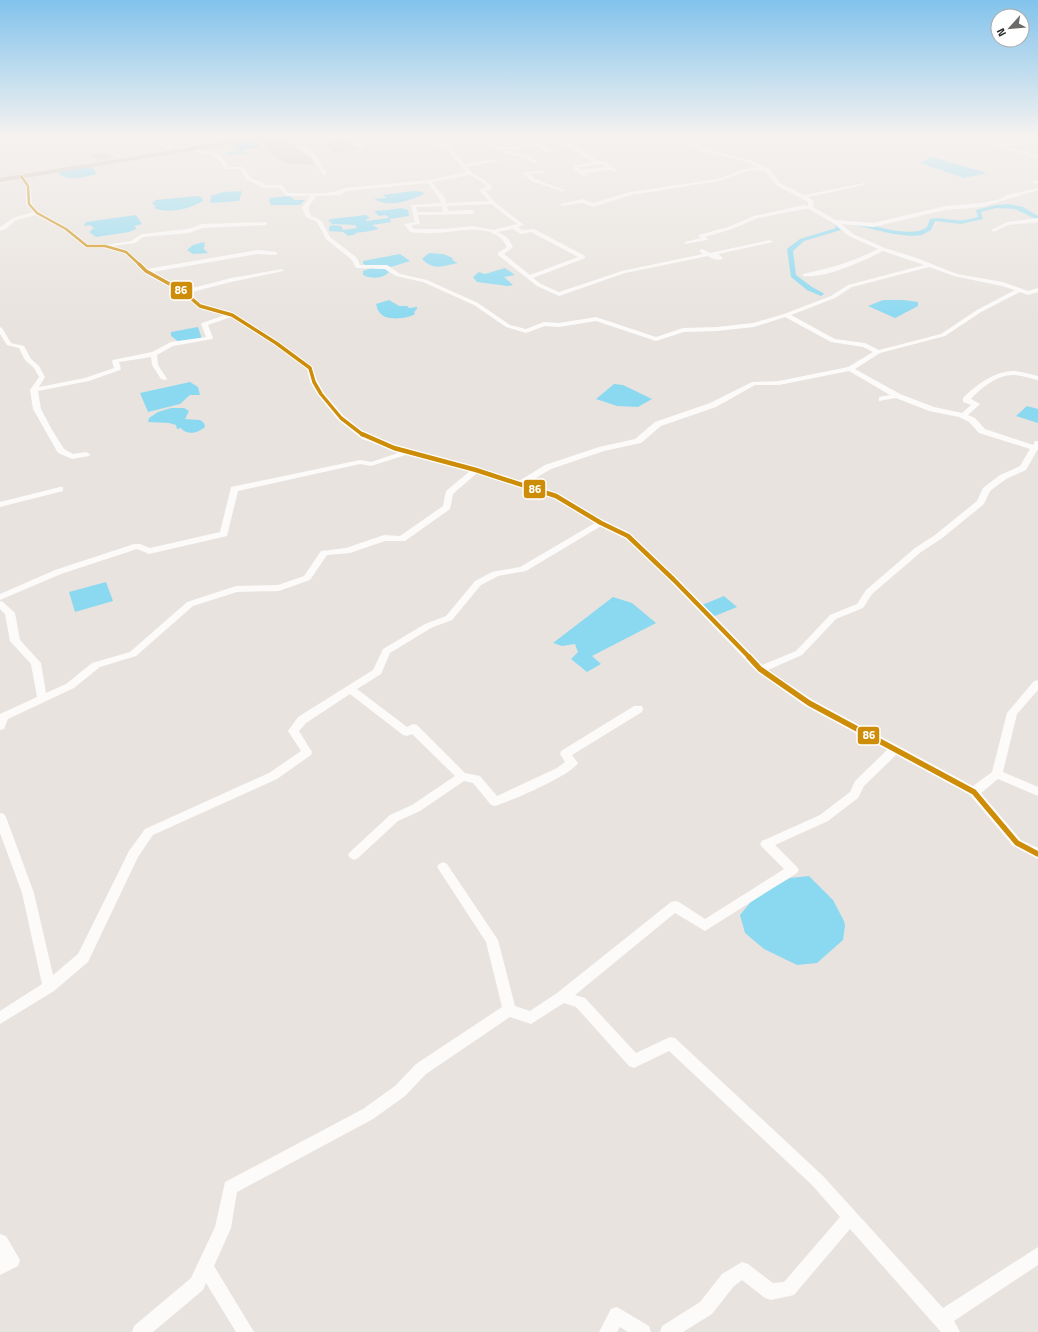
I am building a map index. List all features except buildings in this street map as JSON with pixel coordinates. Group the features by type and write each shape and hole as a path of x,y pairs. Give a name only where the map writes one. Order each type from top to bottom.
{"street":[{"path":"29,197 29,204 37,213 66,229 87,246 105,246 133,242 142,236 189,231 202,226 265,223"},
{"path":"313,197 305,208 309,217 320,221 328,238 355,259 358,267 387,267 398,275 425,281 476,304 508,326 526,331 544,324 559,325 596,319 656,339 683,330 717,329 754,325 786,315 833,297 850,286 929,265"},
{"path":"441,197 446,213 453,225"},
{"path":"489,197 521,225 493,232"},
{"path":"562,204 583,201 593,205 619,197"},
{"path":"803,197 811,201 810,208"},
{"path":"835,222 873,225 945,208 982,205 1006,197"},
{"path":"493,202 413,206 418,223 407,224 412,231 453,225 482,228 493,232 506,239 510,247 500,254 539,285 559,294 624,272 709,254"},
{"path":"687,243 705,239 701,236 730,228 756,217 804,207 810,208 835,222 851,235 883,249 956,275 1003,284 1028,293 1038,290"},
{"path":"415,214 472,212"},
{"path":"0,229 4,228 15,218 37,213"},
{"path":"994,230 1007,224 1038,220"},
{"path":"514,227 521,232 532,230 583,257 552,267 537,275 529,276"},
{"path":"702,250 716,258 720,258 713,253 770,242"},
{"path":"105,246 126,252 146,271 184,292 200,306 232,315 276,343 310,368 314,382 321,394 341,418 365,437 409,452 476,470 556,496 601,523 628,536 674,580 760,669 809,703 974,792 1018,843 1038,854"},
{"path":"806,275 831,271 852,264 883,249"},
{"path":"146,271 258,252 275,253"},
{"path":"184,292 231,280 281,270"},
{"path":"520,484 548,467 602,449 638,441 658,424 713,405 754,384 778,383 850,369 878,352 943,336 979,311 1020,290"},
{"path":"34,390 87,380 118,369 115,362 154,354 171,344 210,338 204,324 232,315"},
{"path":"786,315 833,341 865,345 878,352"},
{"path":"0,329 9,344 22,347 28,360 37,367 42,377 34,390 37,409 61,451 72,457 86,454"},
{"path":"154,354 155,365 164,379"},
{"path":"760,669 799,652 833,617 860,606 874,587 918,550 938,537 981,502 986,490 1003,477 1023,468 1037,446 982,432 972,420 963,416 932,409 897,396 850,369"},
{"path":"963,416 976,404 966,400 976,389 1000,375 1014,373 1038,378"},
{"path":"882,399 897,396"},
{"path":"0,597 58,572 137,546 149,551 224,534 234,489 360,462 371,464 409,452"},
{"path":"0,726 3,717 70,686 96,665 133,654 190,604 236,589 280,588 307,578 324,553 347,551 384,538 402,539 447,507 449,493 476,470"},
{"path":"0,505 60,489"},
{"path":"0,1018 49,987 83,958 133,854 149,832 273,776 307,752 293,731 302,720 377,672 386,652 428,626 449,618 478,583 495,574 523,569 601,523"},
{"path":"0,604 10,613 15,641 36,663 42,699"},
{"path":"974,792 997,774 1012,713 1038,683"},
{"path":"350,689 407,732 413,728 462,777 476,779 495,802 561,771 572,763 565,754 638,709"},
{"path":"509,1010 531,1018 562,997 675,906 705,926 793,870 766,844 817,821 830,813 854,795 859,784 894,750"},
{"path":"997,774 1038,792"},
{"path":"354,855 394,818 416,808 462,777"},
{"path":"0,817 28,893 49,987"},
{"path":"443,868 492,940 509,1010"},
{"path":"562,997 580,1002 634,1061 670,1043 818,1181 947,1326 1038,1254"},
{"path":"140,1332 197,1284 223,1228 230,1187 368,1114 400,1091 421,1069 509,1010"},
{"path":"668,1332 706,1308 728,1280 742,1270 771,1292 788,1289 850,1217"},
{"path":"0,1242 12,1260 0,1267"},
{"path":"205,1267 246,1332"},
{"path":"607,1332 618,1315 643,1332"}],"water":[{"path":"200,197 203,201 179,210 166,211 154,208 156,206 152,204 156,200"},
{"path":"211,197 240,197 239,201 210,203"},
{"path":"291,197 295,200 305,200 300,205 270,205 270,198"},
{"path":"386,197 416,197 406,201 392,203 380,202 374,199 387,198"},
{"path":"400,208 408,210 409,216 390,219 391,222 372,225 379,229 355,233 356,234 348,236 343,232 329,231 329,227 332,225 341,226 343,230 357,228 355,225 332,224 328,220 366,215 370,218 366,219 367,221 389,218 386,215 379,216 374,211"},
{"path":"136,215 142,224 135,226 136,229 129,232 96,237 89,232 94,228 90,225 84,226 86,222"},
{"path":"204,242 205,246 203,248 208,253 193,254 187,250 193,245"},
{"path":"429,253 443,254 453,258 452,260 458,263 438,267 430,265 422,259"},
{"path":"400,254 410,261 391,267 385,265 369,266 363,264 363,261"},
{"path":"371,268 385,269 389,272 384,276 377,278 363,275 363,271"},
{"path":"505,268 515,275 504,277 513,285 508,286 477,282 473,277 479,272 485,274"},
{"path":"389,300 399,306 407,306 409,308 417,307 414,312 415,314 397,318 383,316 378,311 376,304"},
{"path":"883,300 918,302 918,306 895,318 868,306"},
{"path":"198,327 202,339 179,342 171,336 171,332"},
{"path":"190,382 198,387 200,395 190,395 180,404 148,412 140,393"},
{"path":"614,384 623,385 652,399 638,407 617,406 596,399"},
{"path":"1027,406 1038,409 1038,423 1016,416"},
{"path":"171,408 184,408 189,411 185,419 200,420 204,423 205,427 199,431 189,433 181,428 177,429 176,425 169,423 148,422 149,418 158,412"},
{"path":"106,582 113,601 75,612 69,592"},
{"path":"724,596 737,607 715,616 702,605"},
{"path":"613,597 632,603 656,623 592,656 601,664 587,672 571,659 578,652 575,644 562,646 553,643"},
{"path":"809,876 833,900 845,926 843,940 817,963 797,965 764,949 745,933 740,915 754,898 790,878"}],"waterway":[{"path":"858,225 893,232 912,234 920,233 929,229 932,220 940,219 966,222 981,218 978,211 1002,206 1021,208 1038,218"},
{"path":"821,294 809,289 793,276 790,249 793,249 795,245 802,240 839,229 836,224"}],"transit line":[{"name":"86","path":"29,197 29,204 37,213 66,229 87,246 105,246 126,252 146,271 184,292 200,306 232,315 276,343 310,368 314,382 321,394 341,418 365,437 394,448 476,470 556,496 601,523 628,536 674,580 760,669 809,703 974,792 1017,843 1038,854"}]}
